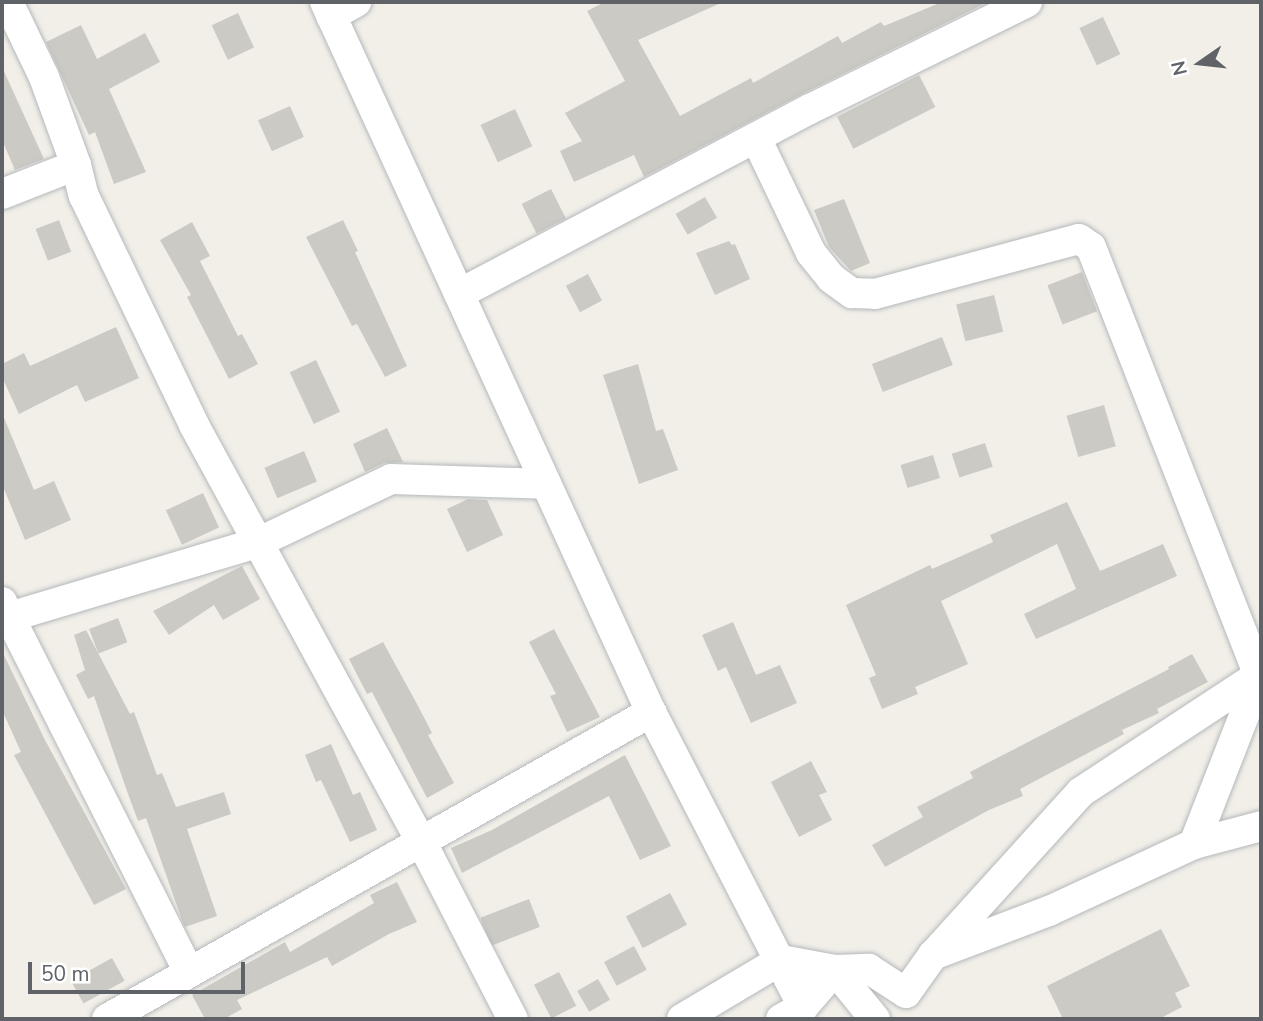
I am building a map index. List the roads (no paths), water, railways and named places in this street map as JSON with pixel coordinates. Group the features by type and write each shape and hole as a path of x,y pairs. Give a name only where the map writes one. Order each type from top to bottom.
{"street":[{"path":"8,2 44,77 76,165 84,196 194,425 422,843 513,1019"},
{"path":"459,294 756,138 1027,2"},
{"path":"338,7 459,294 651,712 781,960 792,1013"},
{"path":"756,138 811,253 831,278 852,293 875,294 1079,239 1091,247 1260,673 1194,844"},
{"path":"2,194 76,165"},
{"path":"189,973 6,609 257,543 391,479 546,484"},
{"path":"682,1019 781,960 835,970 869,969 906,993 933,955 1081,792 1260,673"},
{"path":"107,1019 651,712"},
{"path":"933,955 1049,911 1194,844 1261,826"},
{"path":"792,1013 835,970"},
{"path":"835,970 875,1019"}]}
